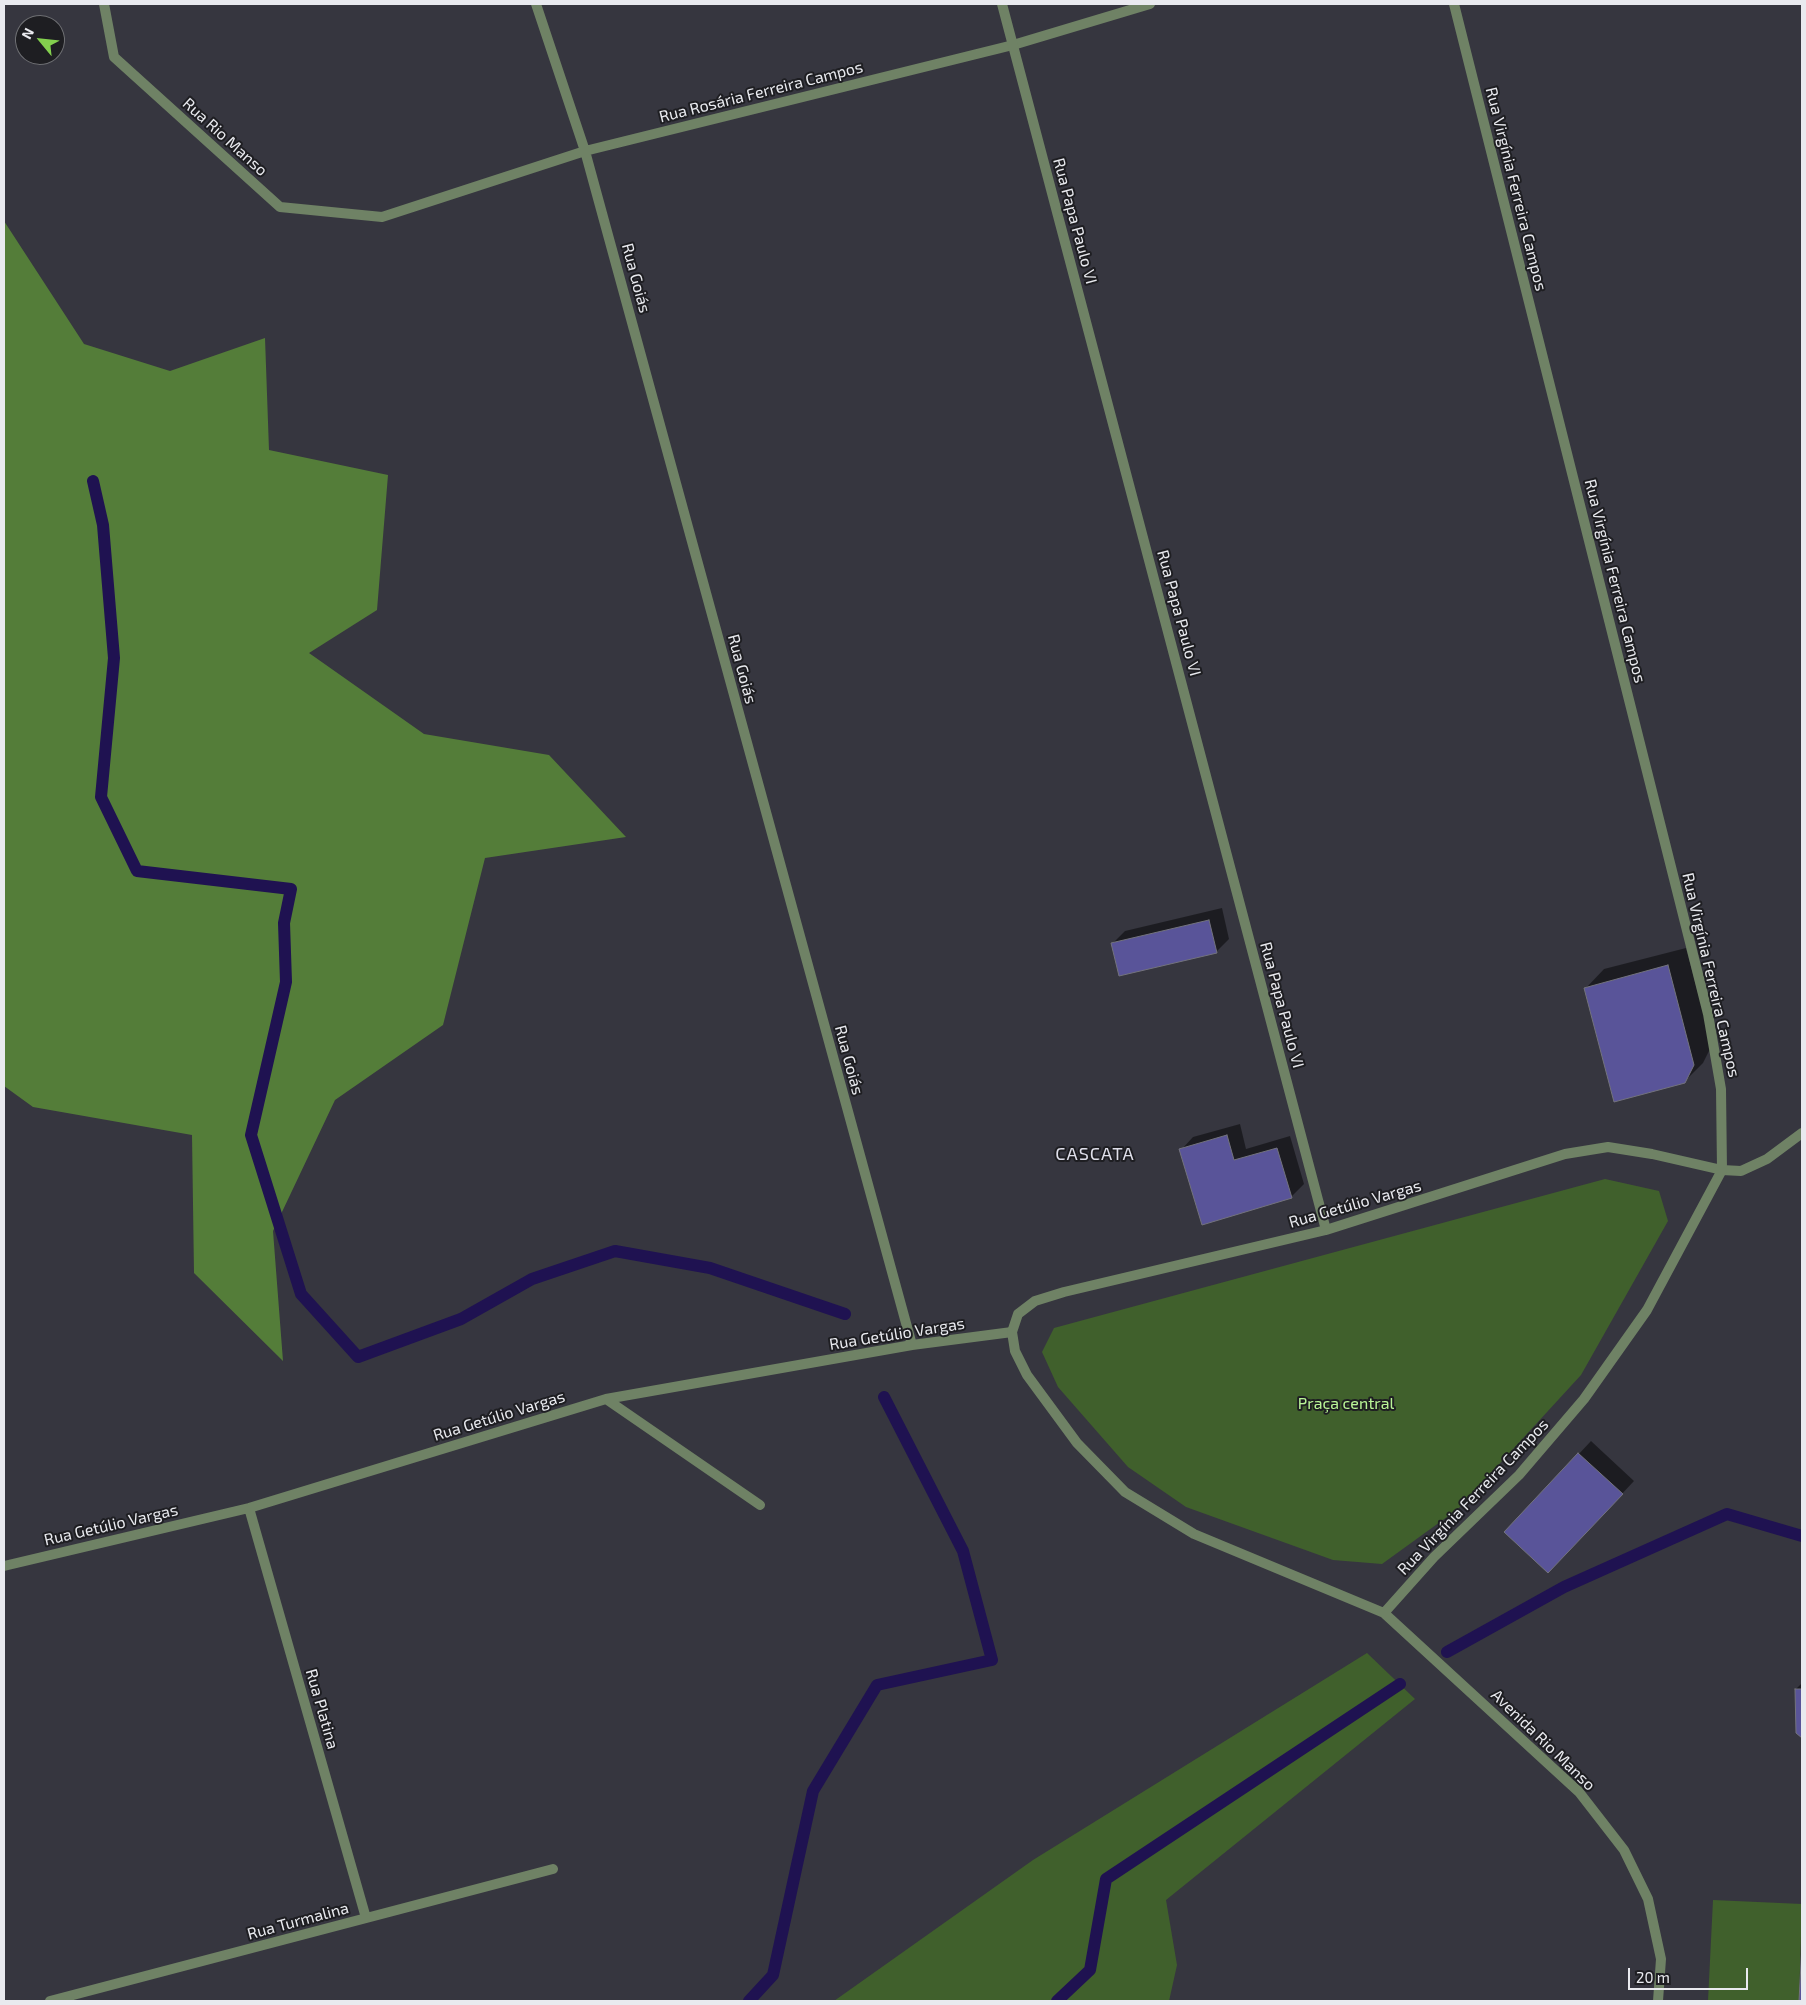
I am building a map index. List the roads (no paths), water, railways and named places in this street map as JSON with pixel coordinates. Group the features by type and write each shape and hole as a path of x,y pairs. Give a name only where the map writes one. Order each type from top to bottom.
{"street":[{"name":"Rua Rio Manso","path":"104,4 114,56 280,207 382,217"},
{"name":"Rua Goiás","path":"536,4 585,151 912,1345"},
{"name":"Rua Papa Paulo VI","path":"1002,4 1326,1230"},
{"name":"Rua Rosária Ferreira Campos","path":"382,217 585,151 1014,45 1150,4"},
{"name":"Rua Virgínia Ferreira Campos","path":"1384,1613 1434,1557 1519,1475 1584,1399 1647,1310 1722,1170 1721,1089 1708,1014 1454,4"},
{"path":"1722,1170 1741,1171 1758,1163 1802,1132"},
{"name":"Rua Getúlio Vargas","path":"4,1566 249,1508 606,1399 912,1345 1012,1332 1018,1314 1035,1301 1064,1292 1326,1230 1565,1154 1608,1147 1652,1154 1722,1170"},
{"path":"1012,1332 1015,1351 1027,1375 1077,1443 1125,1492 1194,1534 1384,1613"},
{"path":"606,1399 760,1505"},
{"name":"Rua Platina","path":"249,1508 366,1918"},
{"name":"Avenida Rio Manso","path":"1384,1613 1579,1792 1624,1850 1648,1899 1661,1959 1658,2001"},
{"name":"Rua Turmalina","path":"50,2001 553,1869"}],"waterway":[{"path":"93,481 103,525 114,658 101,797 137,871 291,889 284,923 286,982 251,1135 301,1294 358,1357 461,1319 532,1279 615,1251 710,1268 845,1314"},
{"path":"749,2001 773,1975 813,1791 877,1685 992,1660 963,1551 884,1397"},
{"path":"1447,1652 1564,1587 1727,1514 1802,1536"},
{"path":"1057,2001 1090,1970 1106,1879 1400,1684"}],"district":[{"name":"CASCATA","path":"1095,1154"}],"park label":[{"name":"Praça central","path":"1346,1404"}]}
